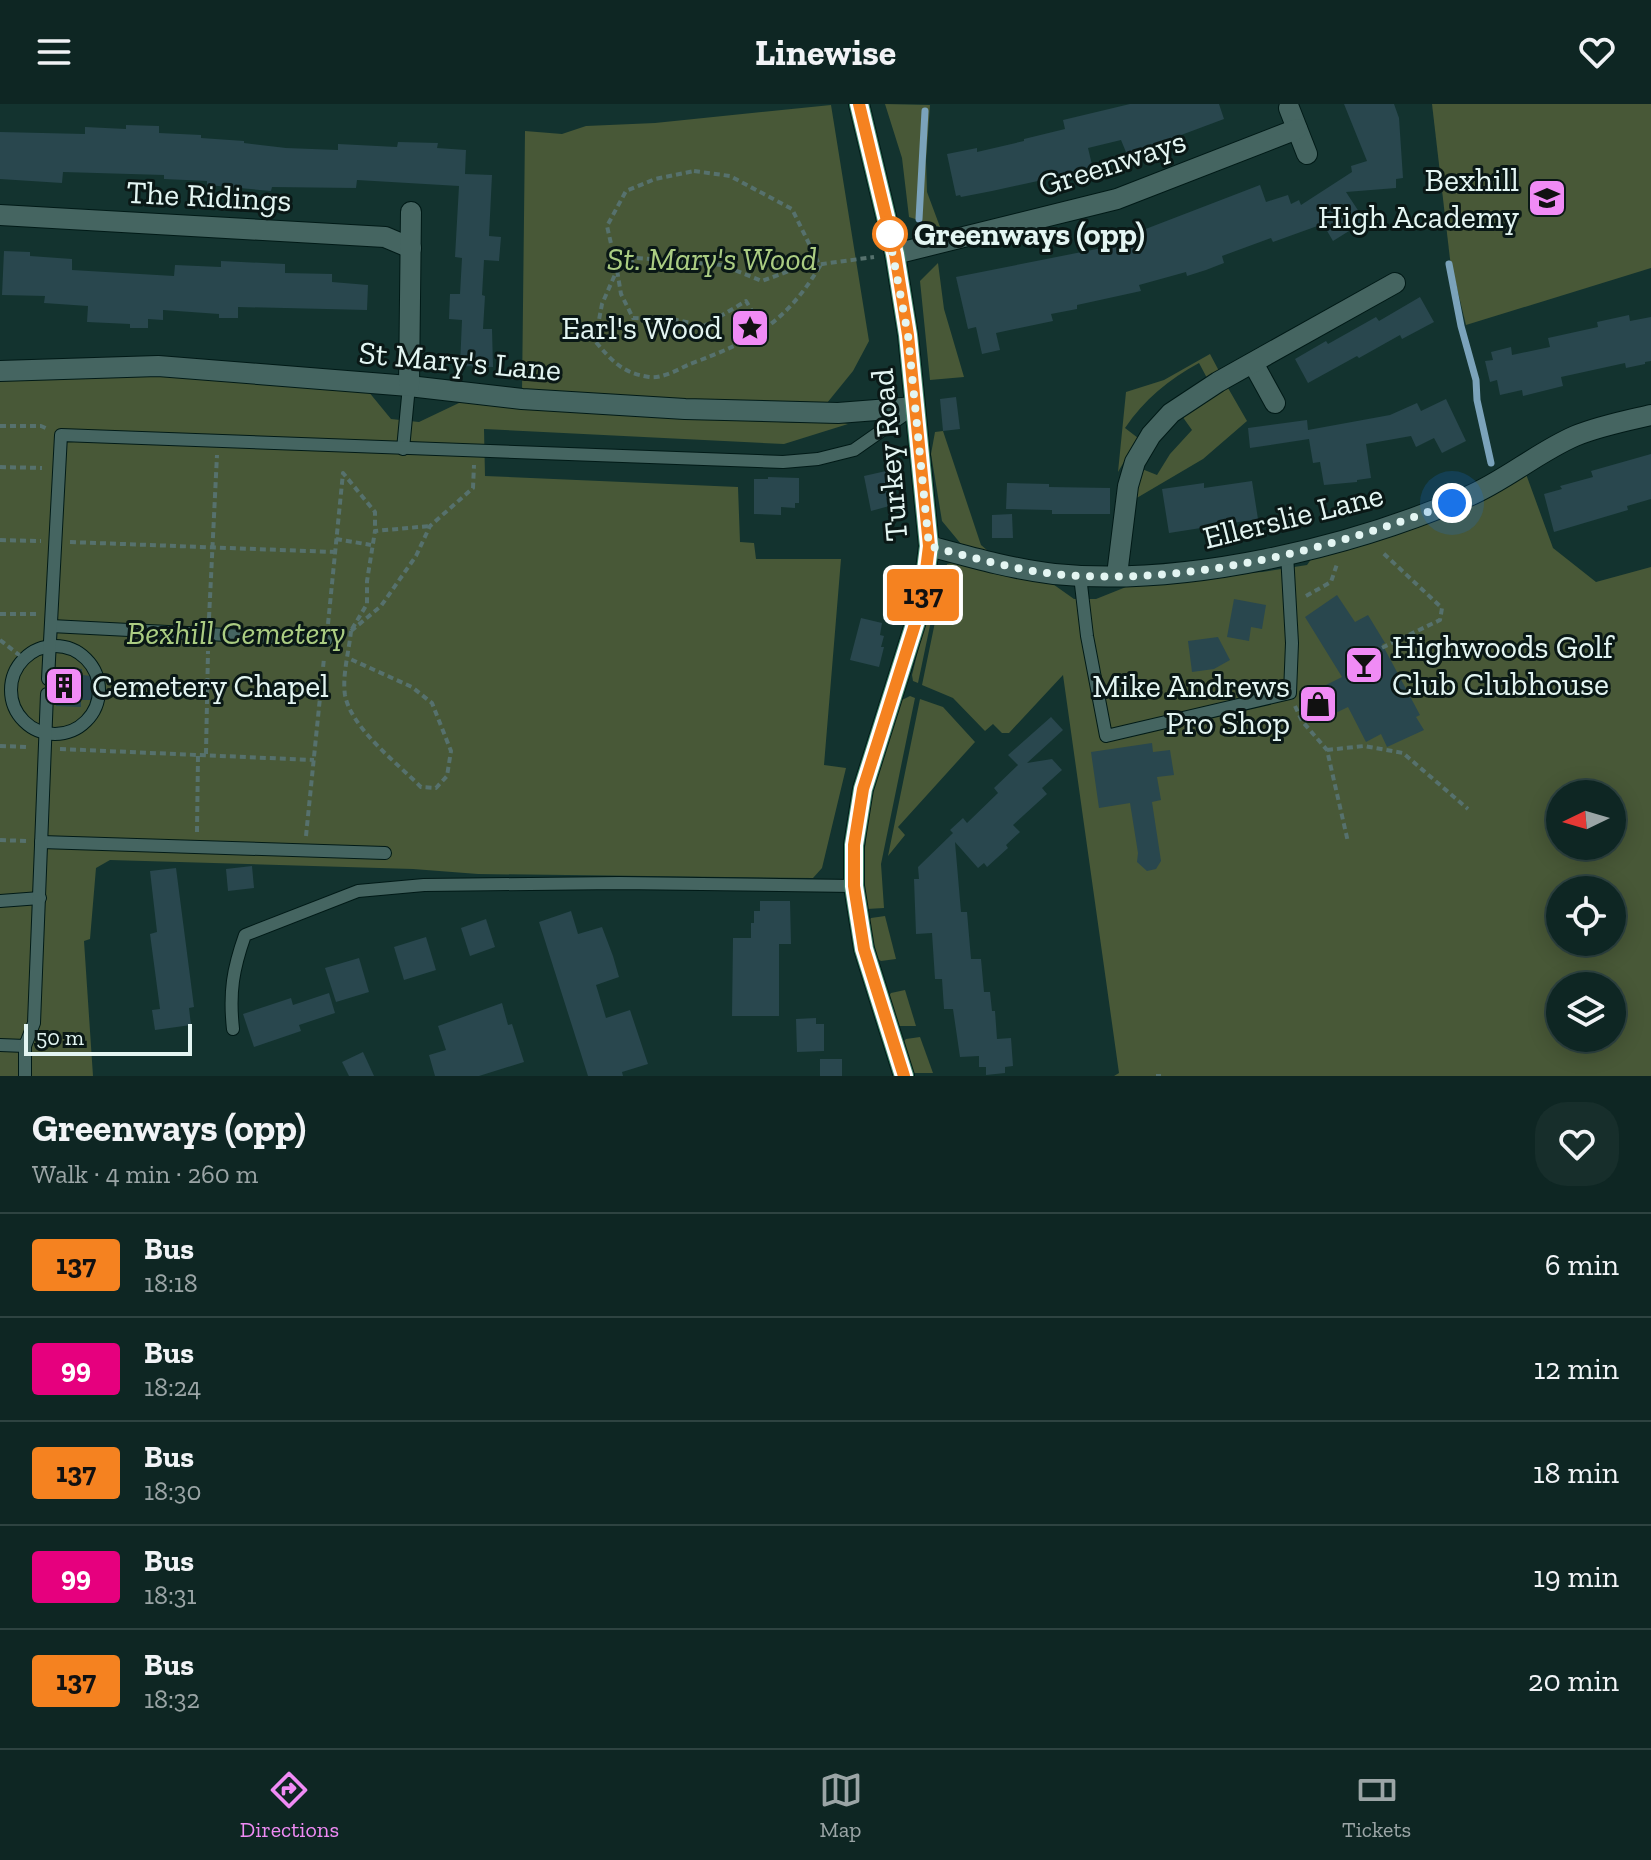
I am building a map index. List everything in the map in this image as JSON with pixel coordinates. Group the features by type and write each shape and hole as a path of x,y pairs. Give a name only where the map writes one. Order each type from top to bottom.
{"street":[{"name":"Turkey Road","path":"859,104 895,254 908,335 929,546 922,602 863,789 854,845 854,886 864,949 904,1076"},
{"path":"1289,108 1307,154"},
{"name":"Greenways","path":"895,254 1117,199 1297,129"},
{"path":"409,386 411,212"},
{"name":"The Ridings","path":"0,215 385,237 411,248"},
{"path":"1117,575 1128,486 1135,462 1151,435 1171,413 1395,283"},
{"path":"1253,363 1275,403"},
{"name":"St Mary's Lane","path":"0,371 158,366 409,386 522,399 685,409 838,413 915,407"},
{"name":"Ellerslie Lane","path":"929,546 991,562 1080,576 1196,570 1287,554 1432,511 1472,495 1574,437 1651,415"}],"lane":[{"path":"403,449 409,386"},
{"path":"48,679 61,435 783,462 818,459 854,450 915,407"},
{"path":"1080,576 1087,636 1106,736 1290,693 1292,643 1287,554"},
{"path":"51,620 208,634 327,635"},
{"path":"50,645 71,648 87,659 97,675 100,693 94,711 83,725 66,734 45,734 32,729 20,718 12,704 10,687 14,671 23,658 50,645"},
{"path":"25,1076 25,1046 34,1023 47,694"},
{"path":"41,842 385,853"},
{"path":"233,1029 230,993 245,935 358,891 439,885 619,883 854,886"},
{"path":"0,901 40,898"},
{"path":"0,1045 25,1046"}],"path":[{"path":"764,331 746,301 704,326 672,319 633,318 621,294 607,226 626,191 655,179 694,171 730,176 792,209 820,266"},
{"path":"820,266 807,287 764,331 727,350 654,378 615,365 595,341 602,304 617,270 637,258 722,265 762,281 800,267 895,254"},
{"path":"0,426 41,426 61,435"},
{"path":"206,754 208,634 218,441"},
{"path":"327,635 351,631 381,606 416,556 430,526 473,488 474,452"},
{"path":"0,467 59,468"},
{"path":"304,850 343,473 375,512 367,604 351,631 344,693 352,717 421,787 436,788 447,776 451,751 432,703 412,687 348,658"},
{"path":"375,531 430,526"},
{"path":"336,539 371,545"},
{"path":"0,540 335,552"},
{"path":"1373,652 1440,620 1442,608 1378,548"},
{"path":"1290,604 1331,582 1337,564"},
{"path":"0,614 51,620"},
{"path":"0,640 23,658"},
{"path":"1290,693 1302,721 1327,750 1348,842"},
{"path":"0,746 314,760"},
{"path":"1327,750 1364,746 1403,753 1468,809"},
{"path":"196,846 198,755"},
{"path":"0,840 41,842"}],"green space":[{"path":"885,104 930,105 927,192 940,227 909,217 902,158"},
{"name":"Bexhill High Academy","path":"1432,104 1651,104 1651,268 1466,325 1450,259"},
{"name":"St. Mary's Wood","path":"831,105 869,341 853,371 827,403 522,391 525,131 562,134 586,126 655,123"},
{"path":"938,263 944,309 964,377 930,380 920,281"},
{"path":"1210,354 1219,371 1207,378 1199,363 1158,391 1132,418 1125,428 1138,438 1118,472 1126,392 1164,380"},
{"name":"Bexhill Cemetery","path":"162,376 368,391 391,419 419,422 461,402 685,419 832,421 848,424 784,444 484,429 485,476 738,487 740,542 754,543 756,559 841,559 824,765 846,768 822,868 813,878 478,874 413,869 110,860 96,868 90,939 84,941 93,1076 0,1076 0,381"},
{"path":"1228,388 1247,421 1203,459 1135,499 1142,469 1157,475 1170,454 1192,430 1182,416"},
{"path":"943,431 981,545 988,551 961,544 942,521 931,454 935,432"},
{"path":"1526,474 1553,548 1596,582 1651,567 1651,1076 1114,1076 1119,1073 1063,675 1009,733 1002,733 993,724 985,731 953,698 922,685 947,564 957,562 1050,582 1074,599 1096,599 1141,581 1262,572 1307,565 1312,558"},
{"path":"938,570 941,573 918,683 913,681 912,675"},
{"path":"910,696 915,698 881,864 884,908 867,909 863,864 872,790 902,700"},
{"path":"920,699 943,707 975,742 898,827 905,835 888,856"},
{"path":"885,916 896,959 881,961 868,922 871,918"},
{"path":"905,990 916,1026 897,1026 889,996"},
{"path":"920,1037 933,1073 912,1073 902,1043 906,1039"}],"building":[{"path":"1130,104 1219,104 1224,119 1128,157 1121,140 1088,148 1093,169 956,196 947,154 977,148 977,152 1024,141 1065,129 1063,120"},
{"path":"1344,104 1394,104 1399,118 1403,178 1396,179 1396,188 1346,192 1365,221 1333,241 1323,224 1273,242 1271,238 1222,256 1224,263 1206,270 1187,276 1186,272 1139,285 1141,291 1077,305 1077,309 1051,314 1053,321 996,333 1000,350 982,354 976,327 968,329 956,277 1132,242 1130,235 1260,185 1266,202 1288,195 1291,204 1299,200 1301,205 1352,172 1351,166 1367,161"},
{"path":"126,125 159,126 159,133 201,135 201,138 286,148 338,150 338,144 397,147 398,142 438,143 437,148 466,150 465,174 492,175 489,236 501,237 499,261 484,260 483,329 492,329 493,367 460,366 462,320 449,319 450,294 460,294 462,258 455,257 459,186 357,180 356,188 272,187 271,191 207,185 207,181 164,179 164,175 63,172 62,183 0,179 0,132 85,134 85,127 126,129"},
{"path":"4,251 72,259 72,270 174,276 175,265 221,267 221,261 285,264 285,273 332,274 332,282 368,285 367,310 238,307 238,318 219,318 219,314 163,310 163,320 148,319 148,328 87,322 88,306 44,303 45,296 2,295"},
{"path":"1420,297 1434,322 1402,339 1400,335 1308,383 1295,359 1376,317 1379,321"},
{"path":"1629,315 1630,321 1651,317 1651,361 1645,364 1626,368 1625,363 1561,377 1563,386 1523,396 1522,390 1500,395 1497,380 1490,382 1485,361 1493,360 1491,352 1511,347 1512,355 1550,347 1548,338 1598,327 1597,322"},
{"path":"956,397 960,429 943,431 940,399"},
{"path":"1446,399 1466,441 1442,453 1434,438 1416,447 1411,436 1366,444 1371,478 1357,482 1324,485 1320,462 1313,463 1309,439 1250,448 1248,428 1307,420 1308,430 1390,415 1417,403 1421,411"},
{"path":"1651,454 1651,499 1627,506 1628,510 1554,532 1544,494 1593,477 1591,471"},
{"path":"886,471 893,505 871,511 864,476"},
{"path":"799,478 799,503 795,503 795,508 781,507 781,515 754,514 754,479"},
{"path":"1252,481 1258,519 1169,533 1162,489 1204,483 1204,488"},
{"path":"1007,483 1110,488 1110,514 1052,514 1052,510 1006,509"},
{"path":"1012,514 1013,538 992,538 992,515"},
{"name":"Highwoods Golf Club Clubhouse","path":"1337,595 1355,622 1368,615 1385,643 1382,644 1420,715 1416,717 1424,730 1387,747 1381,734 1366,742 1348,707 1315,723 1302,697 1342,677 1305,617"},
{"path":"1234,599 1266,605 1262,629 1251,627 1249,641 1227,637"},
{"path":"861,618 882,623 880,635 884,636 881,647 884,647 879,667 850,660"},
{"path":"1218,637 1230,660 1214,669 1192,672 1188,641"},
{"name":"Cemetery Chapel","path":"58,667 82,669 82,675 93,676 92,700 81,700 81,707 56,706"},
{"path":"1051,717 1063,730 1027,763 1052,759 1062,770 1042,788 1047,794 1013,825 1020,832 1006,845 1008,848 987,867 984,863 978,868 955,842 961,912 967,912 971,959 981,959 984,992 990,992 992,1011 995,1011 997,1039 1011,1038 1013,1066 1005,1067 1005,1073 986,1075 986,1067 979,1067 979,1056 960,1057 953,1009 944,1009 942,979 935,979 932,933 916,934 914,879 919,879 918,867 953,833 950,830 963,818 967,823 998,793 994,788 1018,765 1008,755"},
{"path":"1152,743 1153,752 1170,750 1174,775 1157,777 1161,800 1152,802 1161,861 1156,869 1147,871 1137,862 1130,803 1099,808 1091,752"},
{"path":"252,866 254,888 228,891 226,869"},
{"path":"176,868 194,1007 189,1008 191,1025 155,1030 152,1010 160,1009 150,934 157,932 150,871"},
{"path":"760,901 790,901 791,944 779,944 779,1016 732,1016 733,938 751,938 751,923 754,923 754,911 760,911"},
{"path":"571,911 578,934 602,927 619,977 596,985 606,1018 630,1010 648,1064 622,1072 623,1076 588,1076 539,922"},
{"path":"486,919 495,947 470,956 461,928"},
{"path":"426,937 436,970 404,980 394,947"},
{"path":"359,958 369,992 336,1002 325,968"},
{"path":"329,993 335,1013 299,1025 301,1031 254,1047 243,1014 291,998 293,1005"},
{"path":"502,1003 524,1062 479,1076 435,1076 429,1055 446,1050 438,1026"},
{"path":"816,1018 816,1024 824,1024 824,1051 797,1052 796,1019"},
{"path":"363,1052 374,1076 349,1076 342,1062"},
{"path":"820,1059 842,1059 842,1076 820,1076"}],"waterway":[{"path":"919,219 925,111"},
{"path":"1449,264 1476,380 1477,400 1491,463"}],"bus line":[{"name":"137","path":"859,104 895,254 908,335 929,546 922,602 863,789 854,845 854,886 864,949 904,1076"}],"place":[{"name":"Bexhill High Academy","path":"1547,198"},
{"name":"Greenways (opp)","path":"890,234"},
{"name":"Earl's Wood","path":"750,328"},
{"name":"Highwoods Golf Club Clubhouse","path":"1364,665"},
{"name":"Cemetery Chapel","path":"64,686"},
{"name":"Mike Andrews Pro Shop","path":"1318,704"}],"route":[{"path":"890,234 888,229 908,335 929,546 991,562 1080,576 1196,570 1316,548 1452,503"}]}
